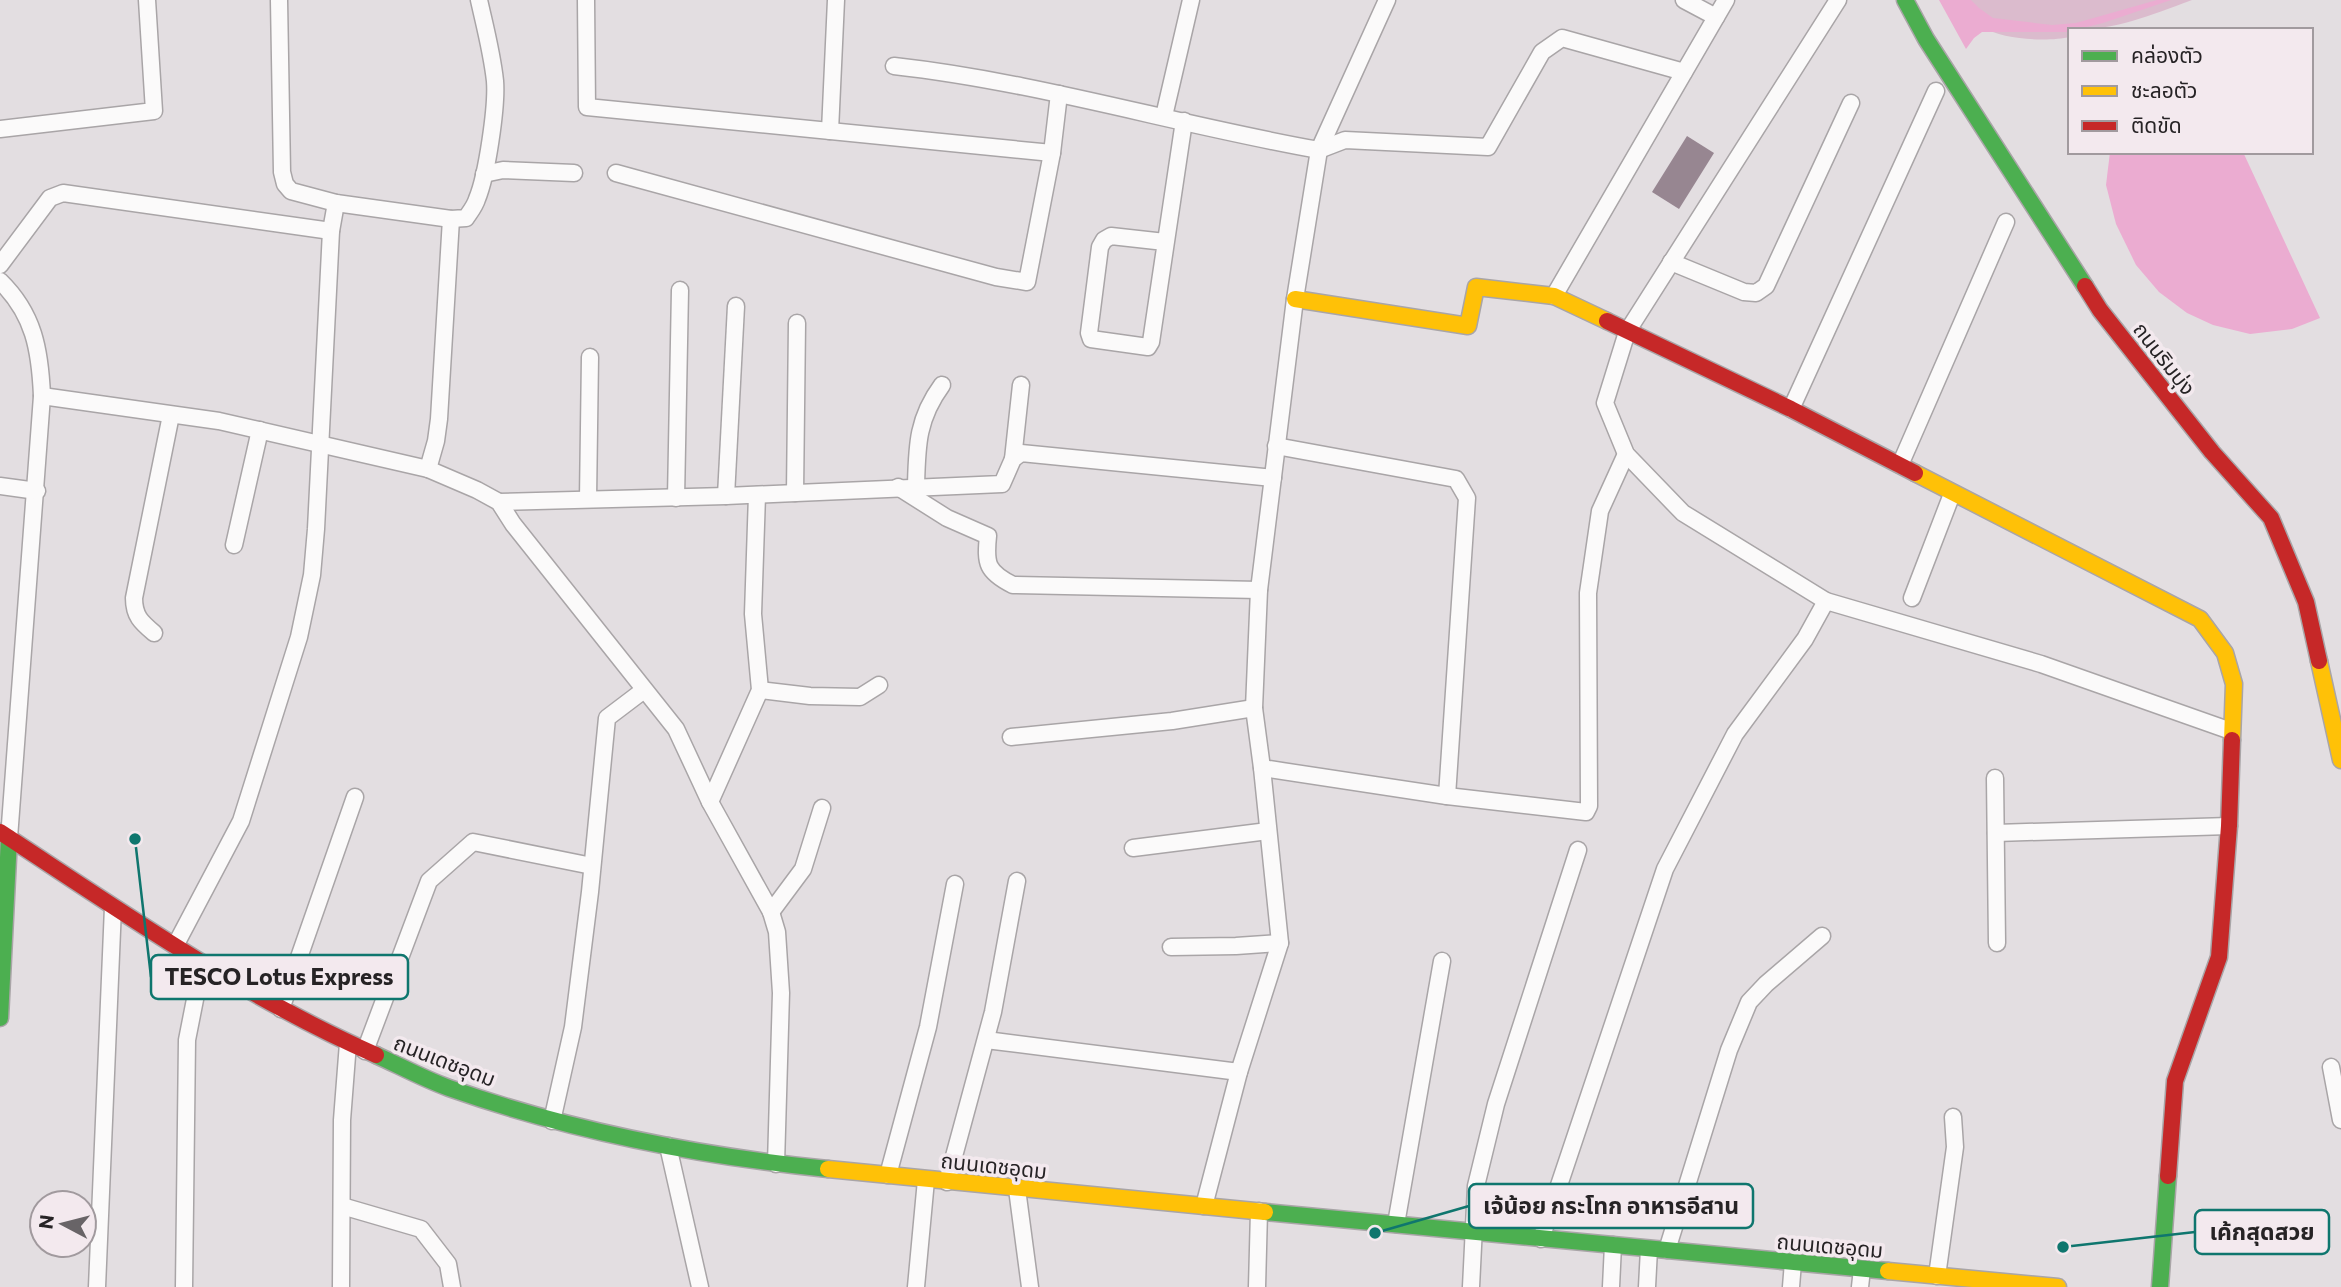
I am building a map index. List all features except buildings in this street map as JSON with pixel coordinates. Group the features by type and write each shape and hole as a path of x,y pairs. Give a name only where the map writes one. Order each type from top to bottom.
{"main road":[{"name":"ถนนริมบุ่ง","path":"1905,0 1926,38 2100,310 2213,452 2271,518 2306,602 2341,760"},
{"path":"1295,299 1468,326 1476,287 1554,296 1791,409 1952,495 2200,619 2225,653 2234,684 2228,826 2219,957 2175,1081 2160,1287"},
{"path":"0,1018 5,835"},
{"name":"ถนนเดชอุดม","path":"5,835 202,964 281,1009 365,1051 447,1087 552,1121 668,1146 776,1164 1937,1276 1963,1283 2057,1287"}],"street":[{"path":"0,129 154,111 147,0"},
{"path":"279,0 282,172 285,184 292,191 336,203 451,219 466,218 477,201 484,174 495,83 479,0"},
{"path":"586,0 587,107 1052,153"},
{"path":"830,131 836,0"},
{"path":"1164,116 1191,0"},
{"path":"1204,1206 1239,1072 1280,943 1254,708 1259,590 1295,299 1319,150 1388,0"},
{"path":"1684,0 1716,17"},
{"path":"1554,296 1726,0"},
{"path":"1838,0 1627,332 1605,403 1626,454 1683,513 1826,601 2041,664 2231,732"},
{"path":"894,66 941,71 1059,94 1319,150 1345,140 1488,147 1542,52 1562,38 1684,72"},
{"path":"1791,409 1936,90"},
{"path":"616,173 996,277 1027,282 1052,153 1059,94"},
{"path":"1671,262 1744,292 1756,293 1766,286 1851,103"},
{"path":"1165,242 1111,236 1104,240 1100,247 1090,321 1091,339 1148,347 1151,342 1184,121"},
{"path":"484,174 503,170 574,173"},
{"path":"0,265 50,198 63,193 331,230"},
{"path":"175,946 241,821 299,637 312,575 331,230 336,203"},
{"path":"428,469 439,419 451,219"},
{"path":"1900,465 2006,222"},
{"path":"0,281 17,298 34,333 42,396 37,491 5,835"},
{"path":"676,498 680,289"},
{"path":"726,496 736,306"},
{"path":"795,493 797,323"},
{"path":"589,499 590,357"},
{"path":"916,486 919,430 931,400 942,385"},
{"path":"499,502 676,498 1003,484 1013,459 1021,385"},
{"path":"42,396 219,421 260,430 428,469 499,502 676,729 710,802 771,912 777,932 781,993 776,1164"},
{"path":"154,633 140,621 134,611 134,598 171,415"},
{"path":"234,545 260,430"},
{"path":"1276,446 1456,479 1467,498 1447,796"},
{"path":"1013,459 1021,453 1273,478"},
{"path":"1262,768 1447,796 1586,813 1589,806 1588,593 1600,511 1626,454"},
{"path":"0,486 37,491"},
{"path":"898,487 947,518 988,536 986,559 996,577 1013,585 1259,590"},
{"path":"710,802 760,690 753,614 757,495"},
{"path":"1912,598 1952,495"},
{"path":"1541,1239 1665,869 1735,734 1805,639 1826,601"},
{"path":"760,690 810,696 860,697 879,685"},
{"path":"552,1121 573,1027 607,719 644,690"},
{"path":"1011,737 1172,722 1254,708"},
{"path":"1996,778 1997,943"},
{"path":"281,1009 355,797"},
{"path":"771,912 803,869 822,808"},
{"path":"1996,833 2228,826"},
{"path":"1133,848 1268,831"},
{"path":"365,1051 429,881 473,842 592,866"},
{"path":"1471,1287 1476,1186 1496,1104 1578,850"},
{"path":"947,1182 993,1012 1017,881"},
{"path":"887,1175 928,1027 955,884"},
{"path":"97,1287 113,907"},
{"path":"1667,1251 1726,1062 1749,1002 1822,936"},
{"path":"1171,947 1280,943"},
{"path":"1396,1224 1442,961"},
{"path":"184,1287 187,1040 202,964"},
{"path":"986,1040 1239,1072"},
{"path":"341,1287 342,1120 348,1043"},
{"path":"2331,1067 2341,1120"},
{"path":"1937,1276 1955,1147 1953,1117"},
{"path":"668,1146 700,1287"},
{"path":"916,1287 926,1180"},
{"path":"1017,1189 1030,1287"},
{"path":"342,1206 421,1229 448,1264 452,1287"},
{"path":"1257,1287 1259,1211"},
{"path":"1611,1287 1613,1245"},
{"path":"1647,1287 1649,1249"},
{"path":"1791,1287 1793,1262"},
{"path":"1860,1287 1862,1269"}],"shaded area":[{"path":"1939,0 1971,0 1993,18 2052,25 2076,23 2157,0 2171,0 2103,23 2068,28 2066,32 1982,32 1966,49"},
{"path":"1954,0 2192,0 2118,25 2068,28 2068,37 2050,39 2002,35 1975,21"},
{"path":"2110,154 2244,154 2320,318 2292,329 2250,334 2213,325 2187,313 2159,292 2136,265 2116,224 2106,185"}],"traffic: fast":[{"path":"1905,0 1926,39 2085,286"},
{"path":"0,1018 9,838"},
{"path":"376,1055 449,1088 589,1129 684,1149 828,1169"},
{"path":"2160,1287 2168,1176"},
{"path":"1265,1212 1888,1271"}],"traffic: slow":[{"path":"1295,299 1468,326 1476,287 1554,296 1607,321"},
{"path":"1915,473 2200,619 2225,653 2234,684 2232,740"},
{"path":"2319,661 2341,760"},
{"path":"828,1169 1265,1212"},
{"path":"1888,1271 2058,1287"}],"traffic: jam":[{"path":"2085,286 2100,310 2212,452 2271,518 2306,602 2319,661"},
{"path":"1607,321 1791,409 1915,473"},
{"path":"2168,1176 2175,1081 2219,957 2229,826 2232,740"},
{"path":"0,832 230,980 326,1032 376,1055"}],"place":[{"name":"TESCO Lotus Express","path":"135,839"},
{"name":"เจ้น้อย กระโทก อาหารอีสาน","path":"1375,1233"},
{"name":"เค้กสุดสวย","path":"2063,1247"}]}
